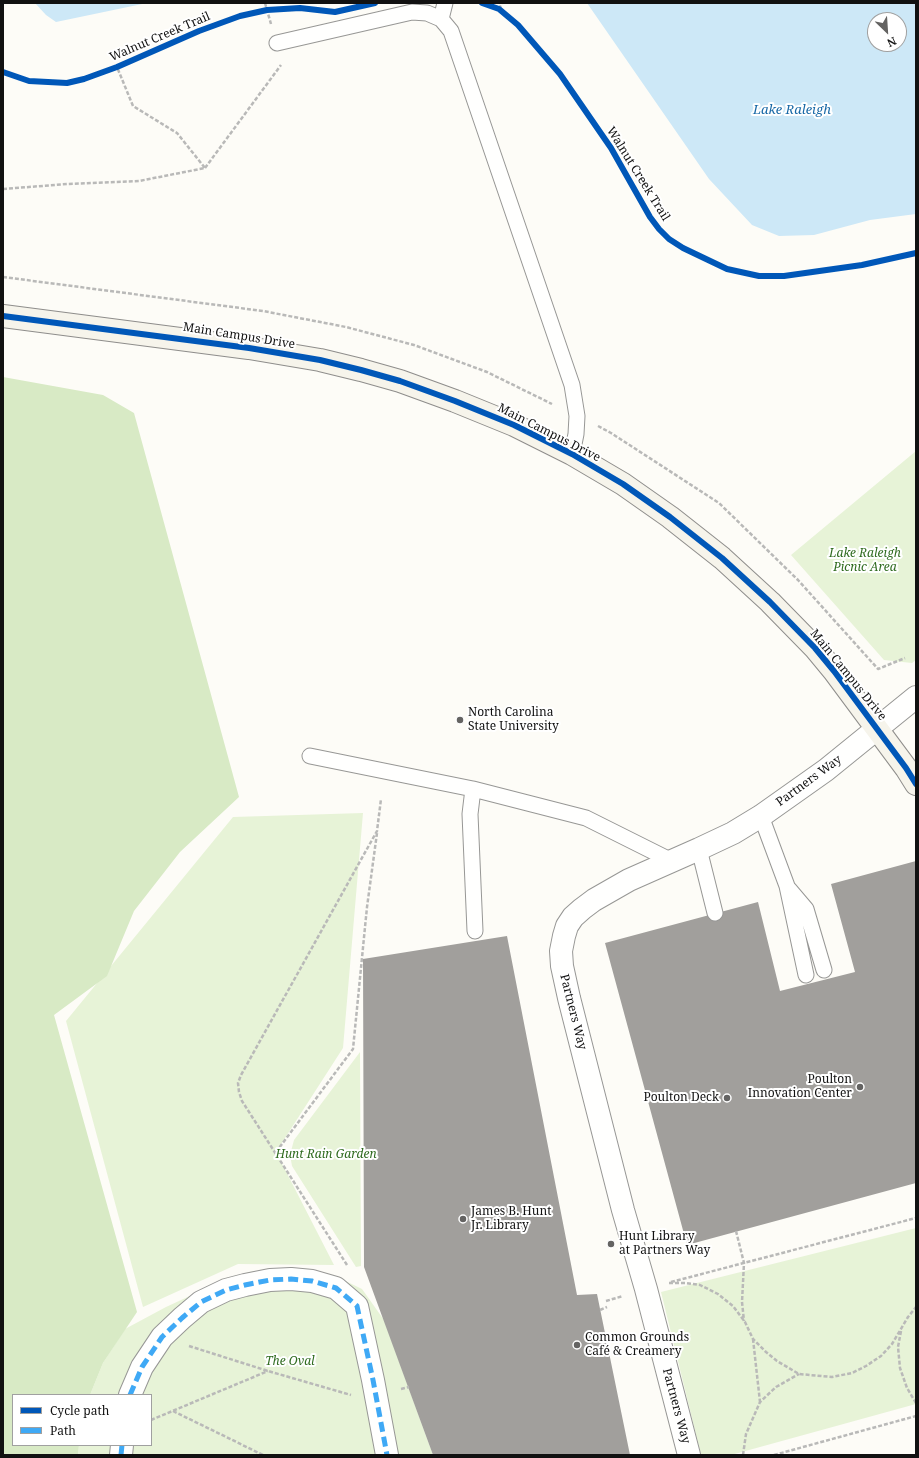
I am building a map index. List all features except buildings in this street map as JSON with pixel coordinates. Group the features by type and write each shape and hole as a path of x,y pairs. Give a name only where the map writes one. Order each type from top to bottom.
{"street":[{"name":"Main Campus Drive","path":"3,316 249,348 320,360 400,381 455,400 514,424 572,454 623,484 696,537 747,581 815,648 838,676 906,768 916,784"},
{"name":"Partners Way","path":"689,1455 648,1297 623,1210 569,998 562,966 561,951 567,926 573,917 582,909 612,889 732,833 761,816 826,770 916,697"},
{"path":"130,1394 142,1367 162,1338 201,1302 226,1290 245,1284 270,1280 291,1279 318,1283 336,1288 357,1306 387,1455"}],"lane":[{"path":"441,19 445,3"},
{"path":"277,43 412,12 427,13 441,19 451,31 572,385 576,401 577,416 576,434 572,454"},
{"path":"310,756 473,789 586,818 672,861"},
{"path":"473,789 470,814 475,931"},
{"path":"761,816 787,886 806,975"},
{"path":"699,849 715,913"},
{"path":"787,886 806,909 824,970"}],"path":[{"path":"3,189 67,184 139,182 206,168 282,62 265,3"},
{"path":"114,69 133,106 177,133 206,168"},
{"path":"3,277 263,311 346,327 414,346 487,372 556,405"},
{"path":"611,433 719,503 798,580 878,669 904,658"},
{"path":"276,1152 353,1049 367,907 381,799"},
{"path":"350,1269 242,1101 238,1092 238,1083 241,1075 377,831"},
{"path":"916,1218 667,1283 700,1285 718,1294 734,1306 753,1339 766,1352 777,1361 799,1374 832,1377 852,1373 866,1366 881,1356 892,1344 916,1307"},
{"path":"736,1232 744,1263 742,1302 744,1322"},
{"path":"606,1301 624,1295"},
{"path":"600,1310 607,1307"},
{"path":"902,1329 898,1347 900,1368 906,1388 916,1403"},
{"path":"162,1338 351,1395 376,1396 409,1387"},
{"path":"753,1339 760,1402"},
{"path":"152,1420 268,1371"},
{"path":"743,1455 746,1434 760,1402 776,1387 799,1374"},
{"path":"173,1411 263,1455"},
{"path":"774,1455 916,1416"}],"green space":[{"path":"3,377 103,395 134,413 239,797 180,852 134,911 107,976 54,1015 137,1312 103,1363 90,1394 12,1394 12,1446 79,1446 78,1455 3,1455"},
{"name":"Lake Raleigh Picnic Area","path":"916,451 916,660 912,663 884,660 791,555"},
{"path":"363,813 343,1048 276,1152 334,1265 238,1264 143,1307 66,1021 233,817"},
{"name":"Hunt Rain Garden","path":"360,1052 361,1266 356,1267 292,1166 290,1155 294,1140"},
{"path":"916,1228 916,1404 731,1455 701,1455 661,1292"},
{"name":"The Oval","path":"282,1268 312,1270 333,1275 362,1289 384,1320 433,1455 78,1455 79,1446 152,1446 152,1394 90,1394 103,1363 125,1329 166,1307 220,1282 249,1272"}],"water":[{"path":"35,3 147,3 56,22 46,15"},
{"name":"Lake Raleigh","path":"587,3 916,3 916,214 870,220 814,235 779,236 752,225 709,179"}],"marked path":[{"path":"130,1394 142,1367 162,1337 201,1302 226,1290 270,1280 291,1279 312,1281 336,1288 357,1306 387,1455"},
{"path":"121,1455 122,1446"}],"cycle path":[{"name":"Walnut Creek Trail","path":"3,72 29,81 67,83 84,79 117,67 199,31 240,16 267,10 300,8 335,12 375,3"},
{"name":"Walnut Creek Trail","path":"482,3 499,9 518,25 560,74 611,148 650,217 669,239 683,248 727,269 759,276 784,276 862,265 916,253"},
{"path":"3,316 249,348 320,360 400,381 455,401 514,425 572,454 623,484 670,517 722,558 770,602 815,648 834,671 906,768 916,784"}],"place":[{"name":"North Carolina State University","path":"460,720"},
{"name":"Poulton Innovation Center","path":"860,1087"},
{"name":"Poulton Deck","path":"727,1098"},
{"name":"James B. Hunt Jr. Library","path":"463,1219"},
{"name":"Hunt Library at Partners Way","path":"611,1244"},
{"name":"Common Grounds Café & Creamery","path":"577,1345"}]}
